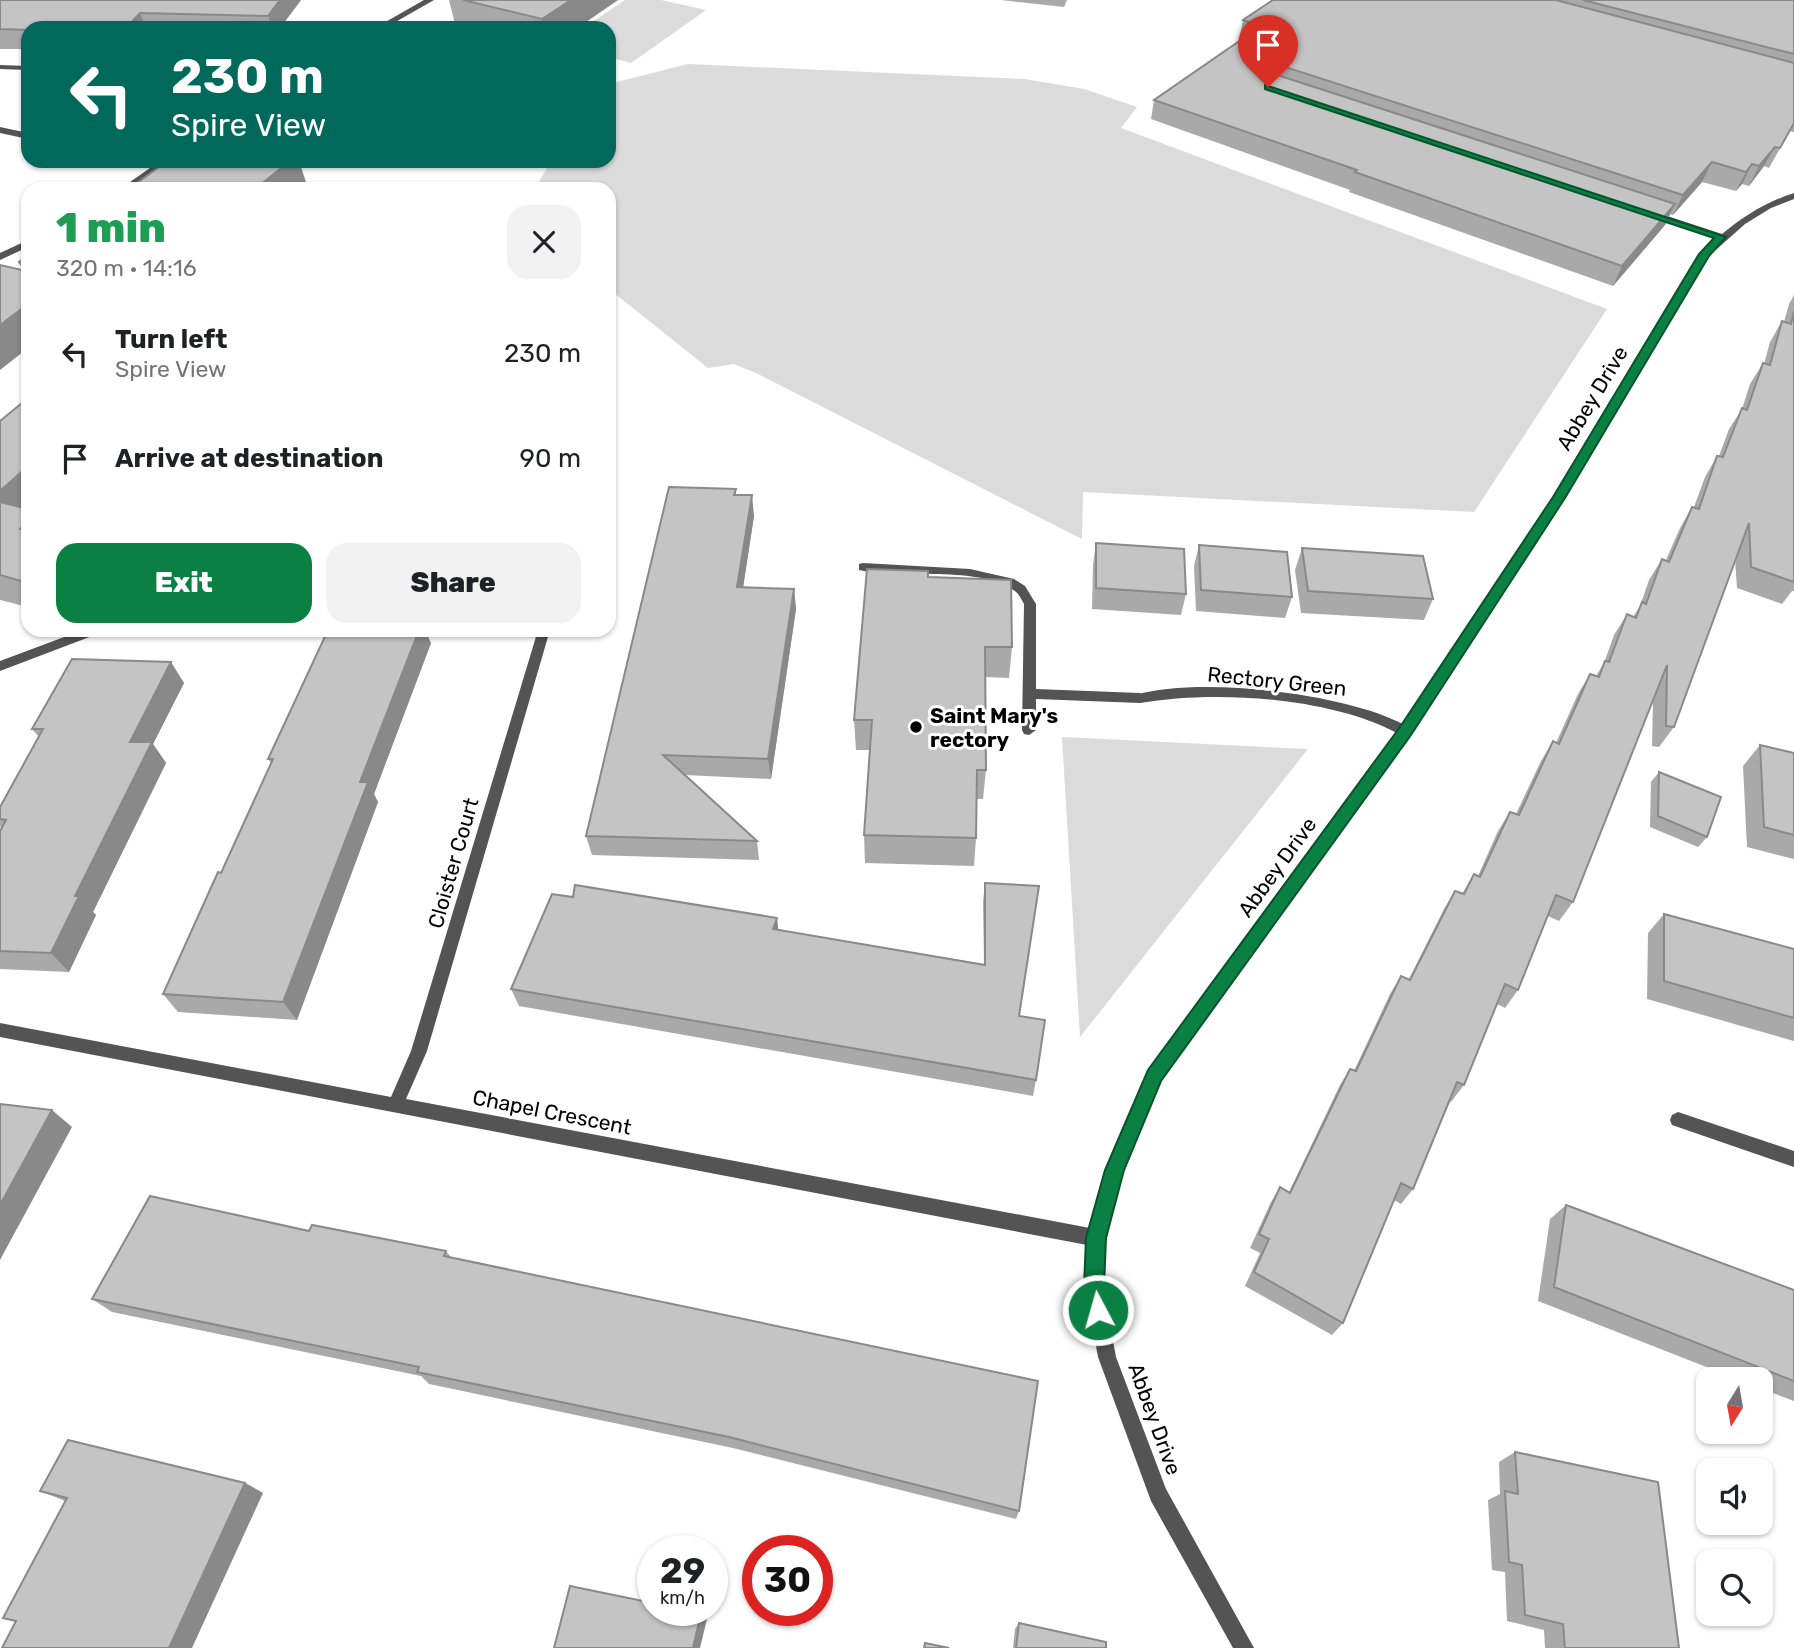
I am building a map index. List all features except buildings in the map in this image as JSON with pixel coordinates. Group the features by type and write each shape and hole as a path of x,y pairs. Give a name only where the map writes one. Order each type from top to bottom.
{"street":[{"path":"392,21 430,0"},
{"path":"0,67 21,68"},
{"path":"0,130 21,134"},
{"path":"134,182 156,168"},
{"name":"Abbey Drive","path":"1244,1648 1158,1494 1107,1357 1094,1287 1096,1238 1114,1170 1154,1076 1405,731 1559,498 1705,254 1721,237 1768,206 1794,196"},
{"path":"1637,209 1721,237"},
{"path":"0,257 21,246"},
{"path":"863,567 929,569 1001,580 1021,589 1030,604 1029,730"},
{"path":"0,666 77,637"},
{"name":"Cloister Court","path":"395,1106 419,1051 542,637"},
{"name":"Rectory Green","path":"1029,694 1140,698 1181,692 1317,702 1366,713 1405,731"},
{"name":"Chapel Crescent","path":"0,1030 1096,1238"},
{"path":"1678,1120 1794,1159"}],"shaded area":[{"path":"625,0 661,0 706,10 631,63 616,59 616,21 594,21"},
{"path":"688,64 1024,79 1084,89 1137,107 1121,128 1607,309 1474,512 1083,492 1082,539 758,374 734,364 708,368 616,295 616,182 539,182 547,168 616,168 616,82"},
{"path":"1062,737 1308,749 1080,1037"}],"place":[{"name":"Saint Mary's rectory","path":"916,727"}],"route":[{"path":"1098,1310 1094,1287 1096,1238 1114,1170 1154,1076 1405,731 1559,498 1705,254 1721,237 1268,87"}]}
